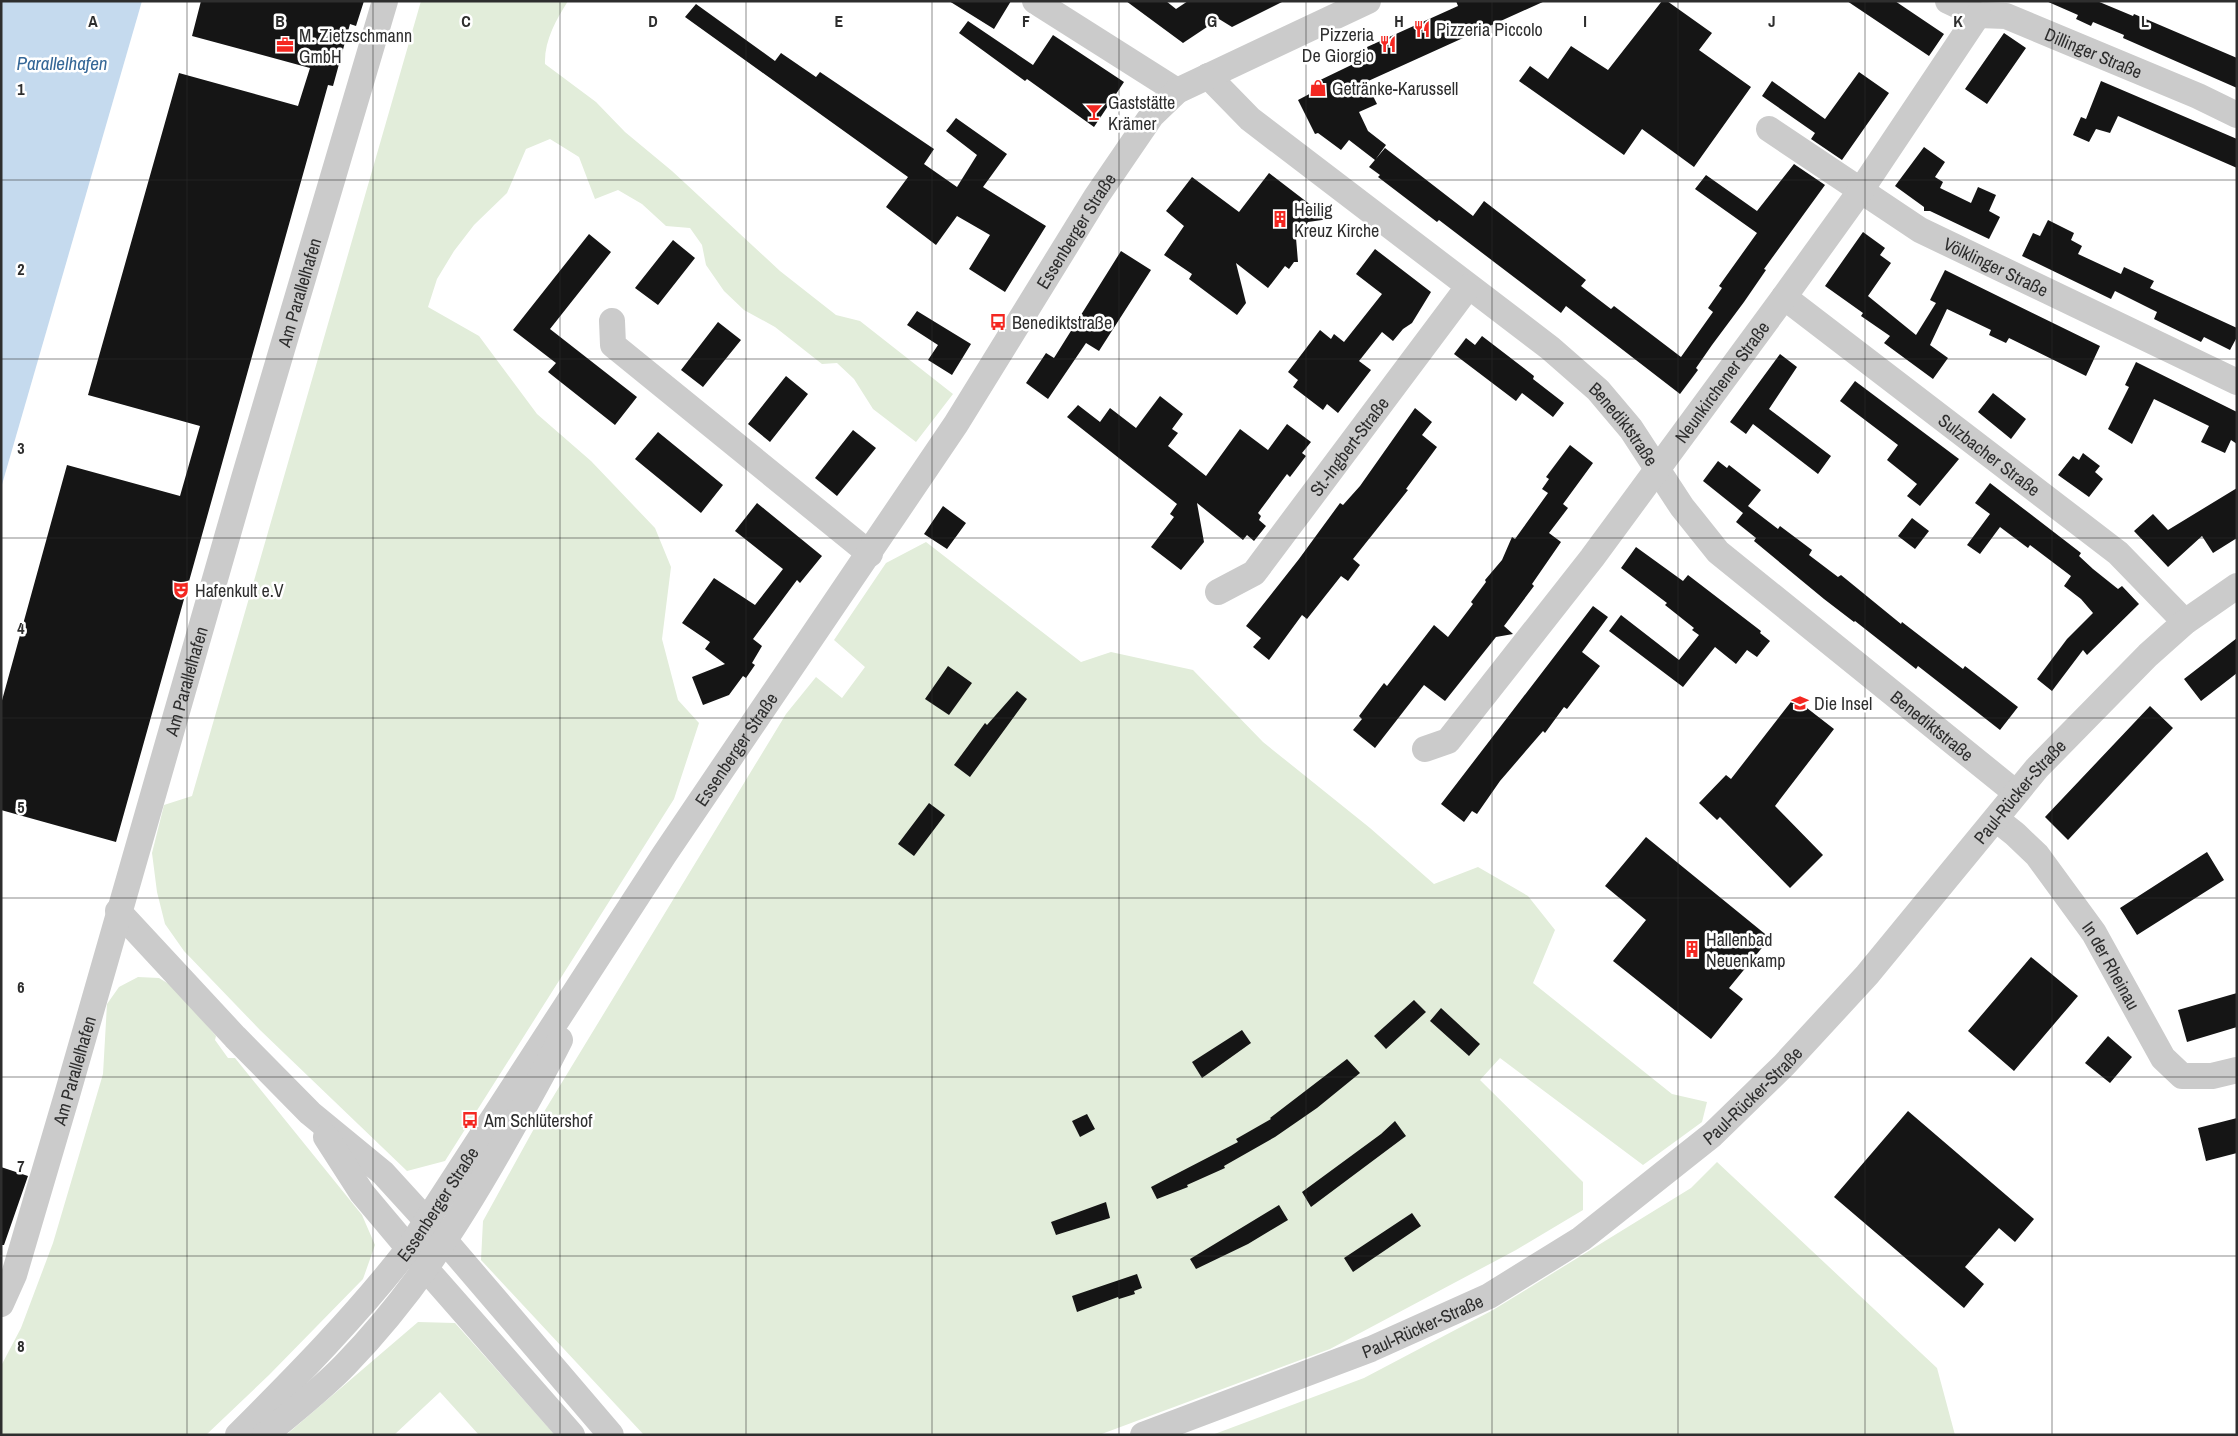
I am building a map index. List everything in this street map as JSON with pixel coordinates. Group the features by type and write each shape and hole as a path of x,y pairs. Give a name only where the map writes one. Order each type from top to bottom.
{"street":[{"name":"Am Parallelhafen","path":"1,1304 14,1275 118,911 385,1"},
{"path":"1035,1 1177,91"},
{"name":"Essenberger Straße","path":"238,1435 325,1347 379,1286 409,1248 664,855 870,554 956,424 1096,197 1152,116 1177,91 1368,1"},
{"name":"Dillinger Straße","path":"1948,1 1978,15 2006,16 2237,114"},
{"name":"Neunkirchener Straße","path":"1425,749 1448,741 1657,470 1861,190 1978,15"},
{"name":"Benediktstraße","path":"1208,76 1250,119 1550,348 1598,390 1632,429 1657,470 1718,552 2016,793"},
{"name":"Völklinger Straße","path":"1768,128 1920,230 2237,382"},
{"name":"St.-Ingbert-Straße","path":"1218,592 1254,573 1468,287"},
{"name":"Sulzbacher Straße","path":"1784,297 2118,553 2185,622"},
{"path":"612,321 614,345 870,554"},
{"name":"Paul-Rücker-Straße","path":"1143,1435 1371,1349 1489,1296 1581,1238 1712,1135 1796,1053 1867,975 2037,768 2148,655 2185,622 2237,586"},
{"name":"In der Rheinau","path":"1996,819 2015,834 2036,855 2094,933 2163,1058 2182,1076 2212,1076 2237,1070"},
{"path":"118,911 235,1037 310,1113 383,1173 446,1242 611,1435"},
{"name":"Essenberger Straße","path":"265,1435 344,1366 400,1304 446,1242 544,1073 606,947"},
{"path":"310,1113 362,1193 572,1435"}],"green space":[{"path":"421,1 568,1 555,23 546,47 545,64 596,102 625,132 672,171 780,271 836,315 860,321 953,394 916,442 873,409 854,379 837,363 822,364 775,327 744,310 724,291 706,265 702,245 690,228 666,226 642,204 618,190 595,199 579,157 550,139 526,149 507,193 474,225 454,251 437,279 428,307 479,336 537,414 591,461 655,528 671,567 662,639 678,700 699,723 674,799 445,1161 407,1171 260,1030 184,951 165,924 157,892 152,853 164,805 192,796"},
{"path":"926,542 1081,662 1111,652 1193,670 1263,742 1370,828 1434,884 1478,867 1528,896 1555,930 1533,983 1672,1094 1707,1102 1702,1122 1643,1165 1500,1058 1480,1080 1583,1182 1583,1210 1516,1250 1330,1349 1099,1435 644,1435 481,1260 483,1221 536,1125 786,714 816,677 842,698 865,667 834,640 886,563"},
{"path":"138,977 159,978 174,987 216,1036 215,1040 228,1058 235,1058 362,1215 375,1245 363,1279 269,1375 206,1435 1,1435 1,1366 21,1328 53,1243 103,1074 107,1004 119,987"},
{"path":"1717,1162 1937,1368 1955,1435 1212,1435 1364,1378 1493,1310 1691,1188"},
{"path":"418,1322 455,1323 555,1435 479,1435 440,1392 394,1435 286,1435"}],"water":[{"name":"Parallelhafen","path":"1,1 142,1 1,488"}],"building":[{"path":"201,1 364,1 356,26 350,24 333,86 328,85 116,842 1,810 1,704 67,465 180,496 200,426 88,395 179,73 298,106 310,68 192,36"},
{"path":"949,1 1011,1 994,29"},
{"path":"1126,1 1166,1 1176,9 1188,1 1284,1 1232,27 1219,19 1183,43"},
{"path":"1456,1 1545,1 1366,82 1377,104 1359,112 1368,131 1386,145 1375,160 1349,140 1341,150 1318,133 1315,134 1298,100 1317,90 1314,83 1370,56 1367,47 1458,6"},
{"path":"1662,1 1667,1 1712,33 1699,50 1751,87 1694,167 1642,129 1624,155 1519,81 1530,66 1548,79 1571,46 1608,70"},
{"path":"1847,1 1895,1 1944,34 1929,56"},
{"path":"2046,1 2097,1 2133,16 2134,14 2237,58 2237,88 2123,38 2124,35 2093,22 2091,26 2076,19 2078,15"},
{"path":"696,4 775,61 781,53 816,77 820,72 934,149 924,164 957,187 977,155 946,131 956,118 1007,154 983,187 1046,226 1005,292 969,269 990,235 957,216 936,245 886,207 908,177 685,17"},
{"path":"968,21 1033,65 1053,35 1124,82 1094,127 1027,79 1025,81 959,33"},
{"path":"2004,33 2026,48 1987,104 1965,89"},
{"path":"1859,72 1889,93 1842,160 1811,139 1815,133 1762,96 1772,81 1825,119"},
{"path":"2101,81 2237,139 2237,168 2118,116 2110,133 2096,129 2089,142 2073,135 2081,117 2086,119"},
{"path":"1924,147 1945,162 1935,177 1943,182 1940,188 1971,203 1978,187 1996,195 1989,211 2000,217 1989,239 1930,211 1924,211 1924,207 1895,186"},
{"path":"1385,148 1473,216 1484,201 1586,280 1581,286 1611,309 1614,306 1681,357 1713,312 1708,308 1722,288 1719,286 1757,233 1695,189 1706,175 1757,211 1794,164 1825,185 1764,269 1766,270 1696,368 1698,370 1680,394 1566,306 1561,313 1439,220 1437,222 1378,177 1380,175 1369,167"},
{"path":"1269,173 1329,219 1308,222 1296,238 1298,262 1294,262 1289,269 1285,266 1268,288 1236,263 1246,303 1237,315 1189,279 1192,274 1164,255 1184,226 1166,211 1192,177 1239,212"},
{"path":"2048,220 2074,233 2071,240 2082,246 2078,254 2121,274 2124,267 2154,281 2150,288 2237,328 2237,337 2230,350 2204,337 2201,342 2154,319 2157,312 2115,291 2111,299 2022,256 2033,233 2040,236"},
{"path":"1863,232 1885,248 1880,255 1891,263 1868,296 1916,335 1936,303 1930,300 1945,270 2100,346 2086,376 2009,338 2006,343 1989,335 1991,330 1947,309 1930,345 1948,358 1933,379 1884,343 1890,336 1861,316 1863,313 1825,286"},
{"path":"589,234 611,252 550,329 637,397 615,425 548,372 556,363 513,330"},
{"path":"673,240 695,258 658,305 635,288"},
{"path":"1375,249 1431,292 1412,323 1403,329 1393,341 1382,332 1359,361 1371,370 1338,413 1327,404 1323,410 1293,387 1298,380 1288,372 1320,330 1331,339 1334,334 1344,342 1382,294 1356,274"},
{"path":"1121,251 1151,270 1099,351 1086,343 1048,399 1026,383 1046,353 1054,358"},
{"path":"917,311 971,344 952,375 928,360 938,345 907,325"},
{"path":"718,322 741,340 703,387 681,370"},
{"path":"1482,336 1534,376 1533,379 1564,403 1553,417 1522,393 1516,401 1454,354 1466,338 1475,345"},
{"path":"1780,354 1797,367 1769,409 1831,456 1818,474 1753,424 1746,434 1730,422"},
{"path":"2136,362 2237,412 2237,444 2231,440 2225,453 2201,442 2209,426 2154,399 2132,444 2108,429 2129,387 2125,385"},
{"path":"786,376 808,394 770,442 748,424"},
{"path":"1855,381 1959,459 1920,506 1907,496 1917,484 1887,460 1898,445 1840,401"},
{"path":"1993,393 2026,419 2011,439 1978,412"},
{"path":"1160,396 1183,414 1172,429 1178,433 1168,446 1206,476 1240,429 1268,450 1287,424 1311,442 1302,453 1306,456 1290,477 1287,474 1258,513 1261,516 1259,520 1266,526 1254,541 1247,535 1243,540 1197,503 1204,542 1181,570 1151,547 1174,517 1170,514 1177,504 1067,417 1078,405 1100,422 1110,408 1136,428"},
{"path":"1415,408 1432,422 1422,435 1437,447 1406,489 1408,490 1353,559 1360,565 1348,581 1341,576 1307,619 1302,615 1269,660 1253,647 1261,638 1246,626 1340,503 1343,505 1360,486"},
{"path":"853,430 876,448 837,496 815,478"},
{"path":"658,432 723,485 701,513 635,459"},
{"path":"1570,445 1593,463 1563,504 1568,508 1549,533 1561,542 1532,584 1534,586 1504,626 1513,634 1496,637 1445,701 1424,685 1375,748 1353,730 1362,719 1359,716 1384,683 1387,686 1434,625 1448,637 1473,604 1471,602 1486,582 1485,580 1502,560 1512,537 1515,539 1548,493 1542,489 1549,479 1546,477"},
{"path":"2083,453 2100,466 2095,472 2103,479 2089,497 2058,475 2073,456 2079,460"},
{"path":"1718,461 1727,468 1729,465 1761,490 1748,506 1778,529 1780,526 1812,550 1809,555 1838,577 1841,575 1901,624 1902,622 1963,669 1965,666 2018,707 2000,730 1918,666 1916,669 1824,599 1754,541 1756,538 1736,522 1743,513 1703,481"},
{"path":"1990,483 2081,553 2079,556 2118,589 2122,586 2139,604 2087,655 2083,650 2052,691 2037,679 2067,639 2093,613 2081,599 2064,586 2071,576 2030,545 2028,548 2000,527 1980,554 1967,545 1990,514 1975,503"},
{"path":"2237,488 2237,538 2213,553 2202,536 2168,567 2134,531 2153,514 2168,530"},
{"path":"757,503 822,556 800,583 797,580 753,639 762,646 752,663 755,665 746,678 743,676 729,695 703,705 692,677 725,664 705,649 710,642 682,623 714,578 755,605 783,569 735,531"},
{"path":"943,506 966,523 947,549 924,534"},
{"path":"1912,518 1929,531 1915,549 1898,536"},
{"path":"1636,547 1683,581 1688,575 1761,631 1760,633 1770,641 1757,657 1747,650 1736,664 1715,647 1683,687 1609,631 1621,615 1679,660 1699,635 1692,630 1694,628 1665,605 1667,603 1621,568"},
{"path":"1593,606 1608,617 1582,652 1600,666 1567,709 1564,707 1545,733 1543,731 1500,781 1477,814 1472,811 1464,822 1441,804"},
{"path":"2237,638 2237,673 2201,701 2184,679"},
{"path":"948,666 972,683 949,715 925,699"},
{"path":"1017,691 1027,699 970,777 954,765 985,723 987,725"},
{"path":"1794,698 1834,729 1775,806 1823,855 1790,888 1720,817 1717,820 1699,803 1726,775 1731,779"},
{"path":"2150,706 2173,728 2068,840 2045,817"},
{"path":"929,803 945,815 914,856 898,844"},
{"name":"Hallenbad Neuenkamp","path":"1646,837 1770,938 1729,988 1743,999 1711,1039 1613,961 1646,920 1605,886"},
{"path":"2207,852 2224,880 2137,935 2120,908"},
{"path":"2031,957 2078,996 2014,1071 1968,1031"},
{"path":"2237,993 2237,1027 2187,1042 2178,1010"},
{"path":"1414,1000 1426,1012 1386,1049 1374,1036"},
{"path":"1441,1008 1480,1044 1469,1056 1430,1021"},
{"path":"1242,1030 1251,1043 1202,1078 1192,1062"},
{"path":"2108,1036 2132,1057 2110,1083 2085,1063"},
{"path":"1347,1059 1360,1073 1317,1108 1275,1137 1224,1166 1225,1168 1187,1185 1188,1187 1157,1199 1151,1187 1238,1142 1236,1139 1271,1119"},
{"path":"1908,1111 2034,1219 2015,1242 1999,1228 1965,1267 1984,1284 1964,1308 1834,1197"},
{"path":"1087,1114 1095,1129 1080,1137 1072,1121"},
{"path":"2237,1118 2237,1153 2206,1161 2198,1128"},
{"path":"1395,1121 1406,1136 1311,1207 1302,1192 1381,1134"},
{"path":"1,1167 28,1176 4,1245 1,1245"},
{"path":"1106,1202 1110,1218 1056,1235 1051,1222"},
{"path":"1279,1205 1288,1220 1248,1244 1196,1269 1190,1259"},
{"path":"1412,1213 1421,1226 1353,1272 1344,1258"},
{"path":"1137,1274 1142,1288 1134,1291 1135,1294 1119,1299 1118,1297 1077,1312 1072,1296"}],"place":[{"name":"Pizzeria Piccolo","path":"1422,29"},
{"name":"Pizzeria De Giorgio","path":"1388,44"},
{"name":"M. Zietzschmann GmbH","path":"285,45"},
{"name":"Getränke-Karussell","path":"1318,88"},
{"name":"Gaststätte Krämer","path":"1094,112"},
{"name":"Heilig Kreuz Kirche","path":"1280,219"},
{"name":"Benediktstraße","path":"998,322"},
{"name":"Hafenkult e.V","path":"181,590"},
{"name":"Die Insel","path":"1800,703"},
{"name":"Hallenbad Neuenkamp","path":"1692,949"},
{"name":"Am Schlütershof","path":"470,1120"}]}
